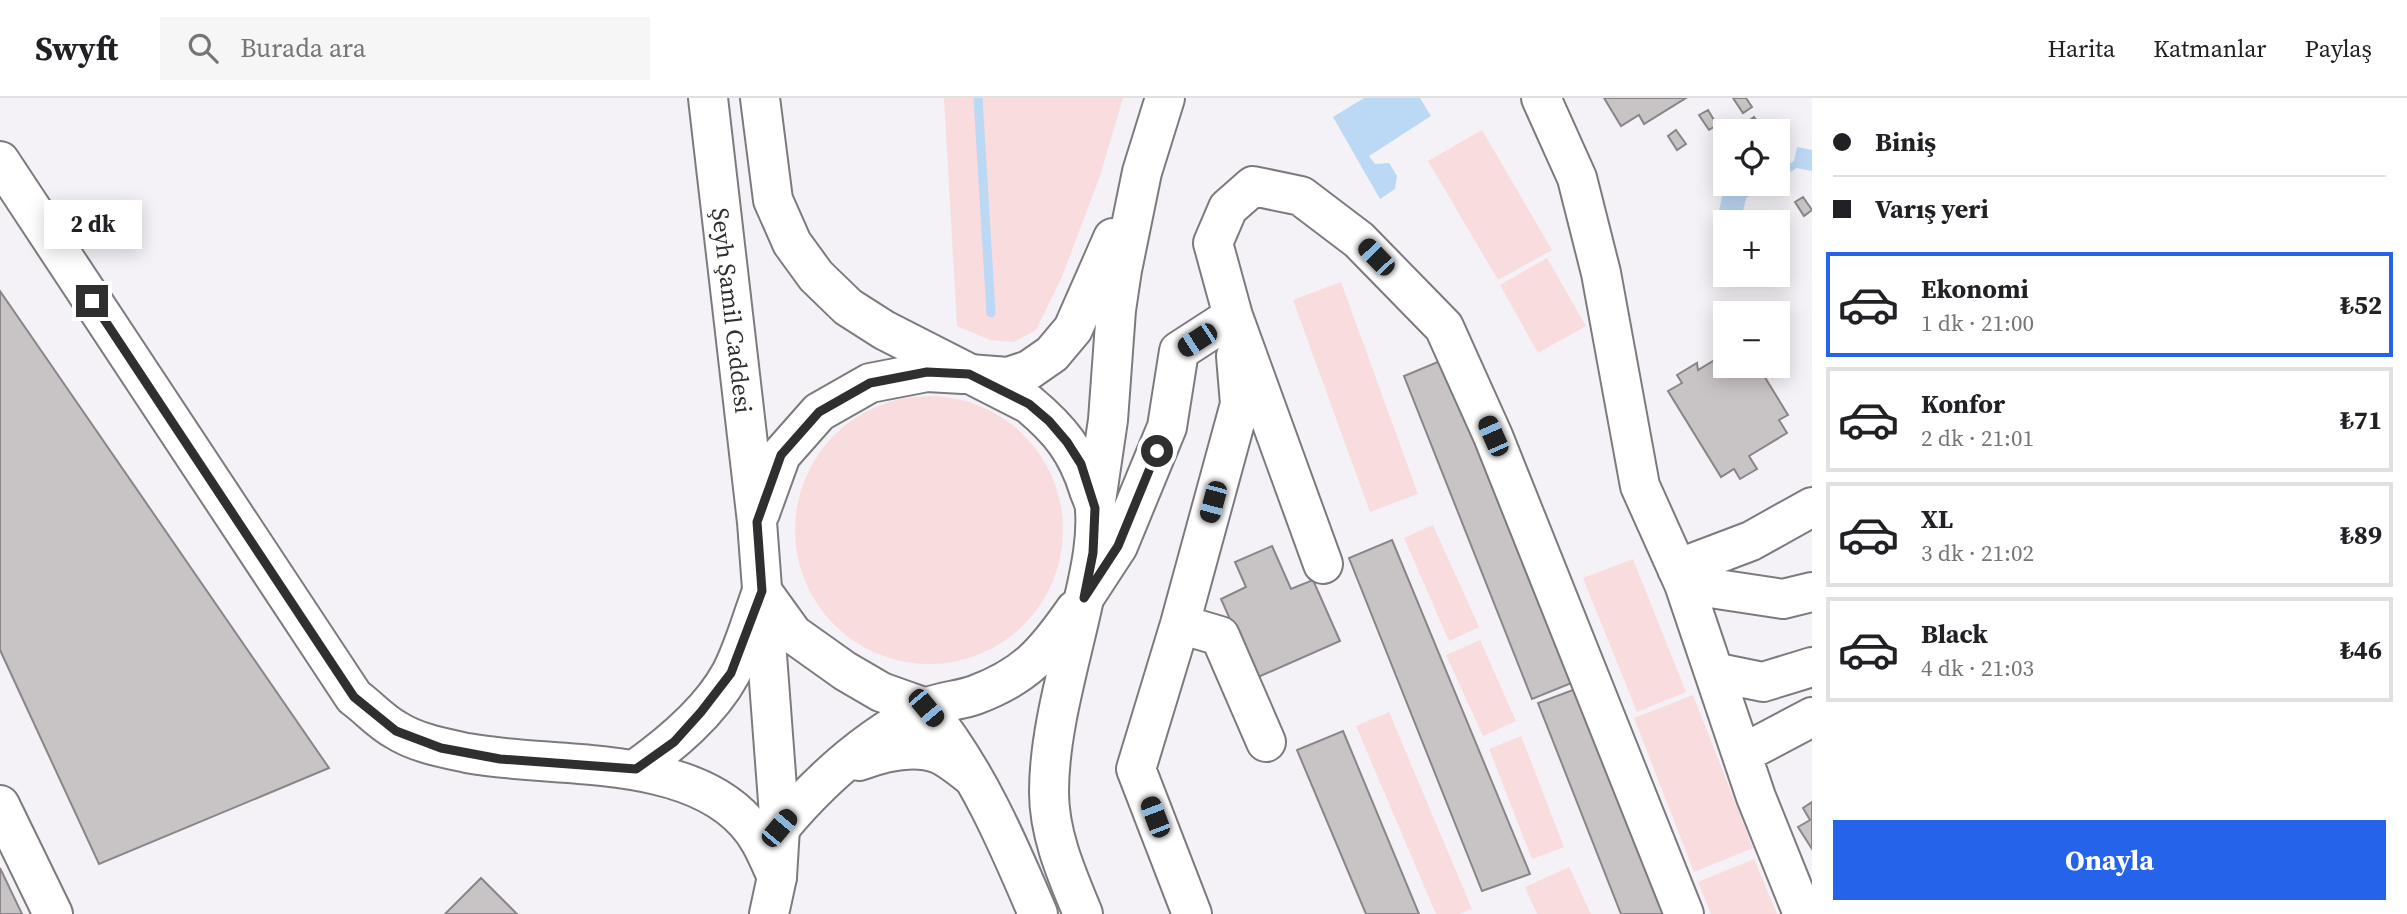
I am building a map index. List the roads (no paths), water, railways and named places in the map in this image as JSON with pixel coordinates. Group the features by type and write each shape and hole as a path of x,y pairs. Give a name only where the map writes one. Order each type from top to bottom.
{"main road":[{"name":"Şeyh Şamil Caddesi","path":"708,98 757,522 779,828 777,877 769,914"},
{"path":"760,98 773,200 792,243 816,276 848,307 884,330 1029,404 1049,421 1081,464 1095,508"},
{"path":"757,522 781,455 819,412 870,383 927,372 1008,377 1029,370 1052,354 1073,329 1142,172 1165,98"},
{"path":"1541,98 1577,178 1584,205 1601,273 1640,486 1680,576 1756,797 1803,914"},
{"path":"0,161 354,697 396,731 441,748 500,759 636,769 695,788 722,802 745,821 762,843 777,877"},
{"path":"1083,914 1063,867 1054,833 1049,794 1052,748 1093,553 1095,508 1108,420 1116,310 1142,172"},
{"path":"1323,564 1233,316 1213,243 1228,208 1253,186 1301,196 1359,240 1444,327 1493,436 1684,914"},
{"path":"779,828 806,796 865,746 926,708 975,695 1017,676 1041,657 1118,546 1167,427 1179,352 1233,316"},
{"path":"1192,914 1136,769 1180,624 1240,404 1233,316"},
{"path":"1680,576 1812,507"},
{"path":"1680,576 1783,598 1812,592"},
{"path":"636,769 674,742 731,673 762,591"},
{"path":"762,591 793,634 835,664 881,692 926,708 951,738 974,778 1001,829 1038,914"},
{"path":"1180,624 1220,636 1266,742"},
{"path":"1714,672 1763,682 1812,667"},
{"path":"1742,754 1812,717"},
{"path":"834,771 885,751 913,750 940,754 974,778"},
{"path":"0,805 53,914"}],"water":[{"path":"1364,98 1420,98 1431,116 1369,156 1375,164 1389,163 1397,176 1395,189 1380,199 1333,117"},
{"path":"1797,147 1812,150 1812,171 1797,168 1790,172 1790,163 1794,161"},
{"path":"1722,196 1749,196 1746,198 1743,210 1719,210"}],"waterway":[{"path":"978,98 991,313"}]}
